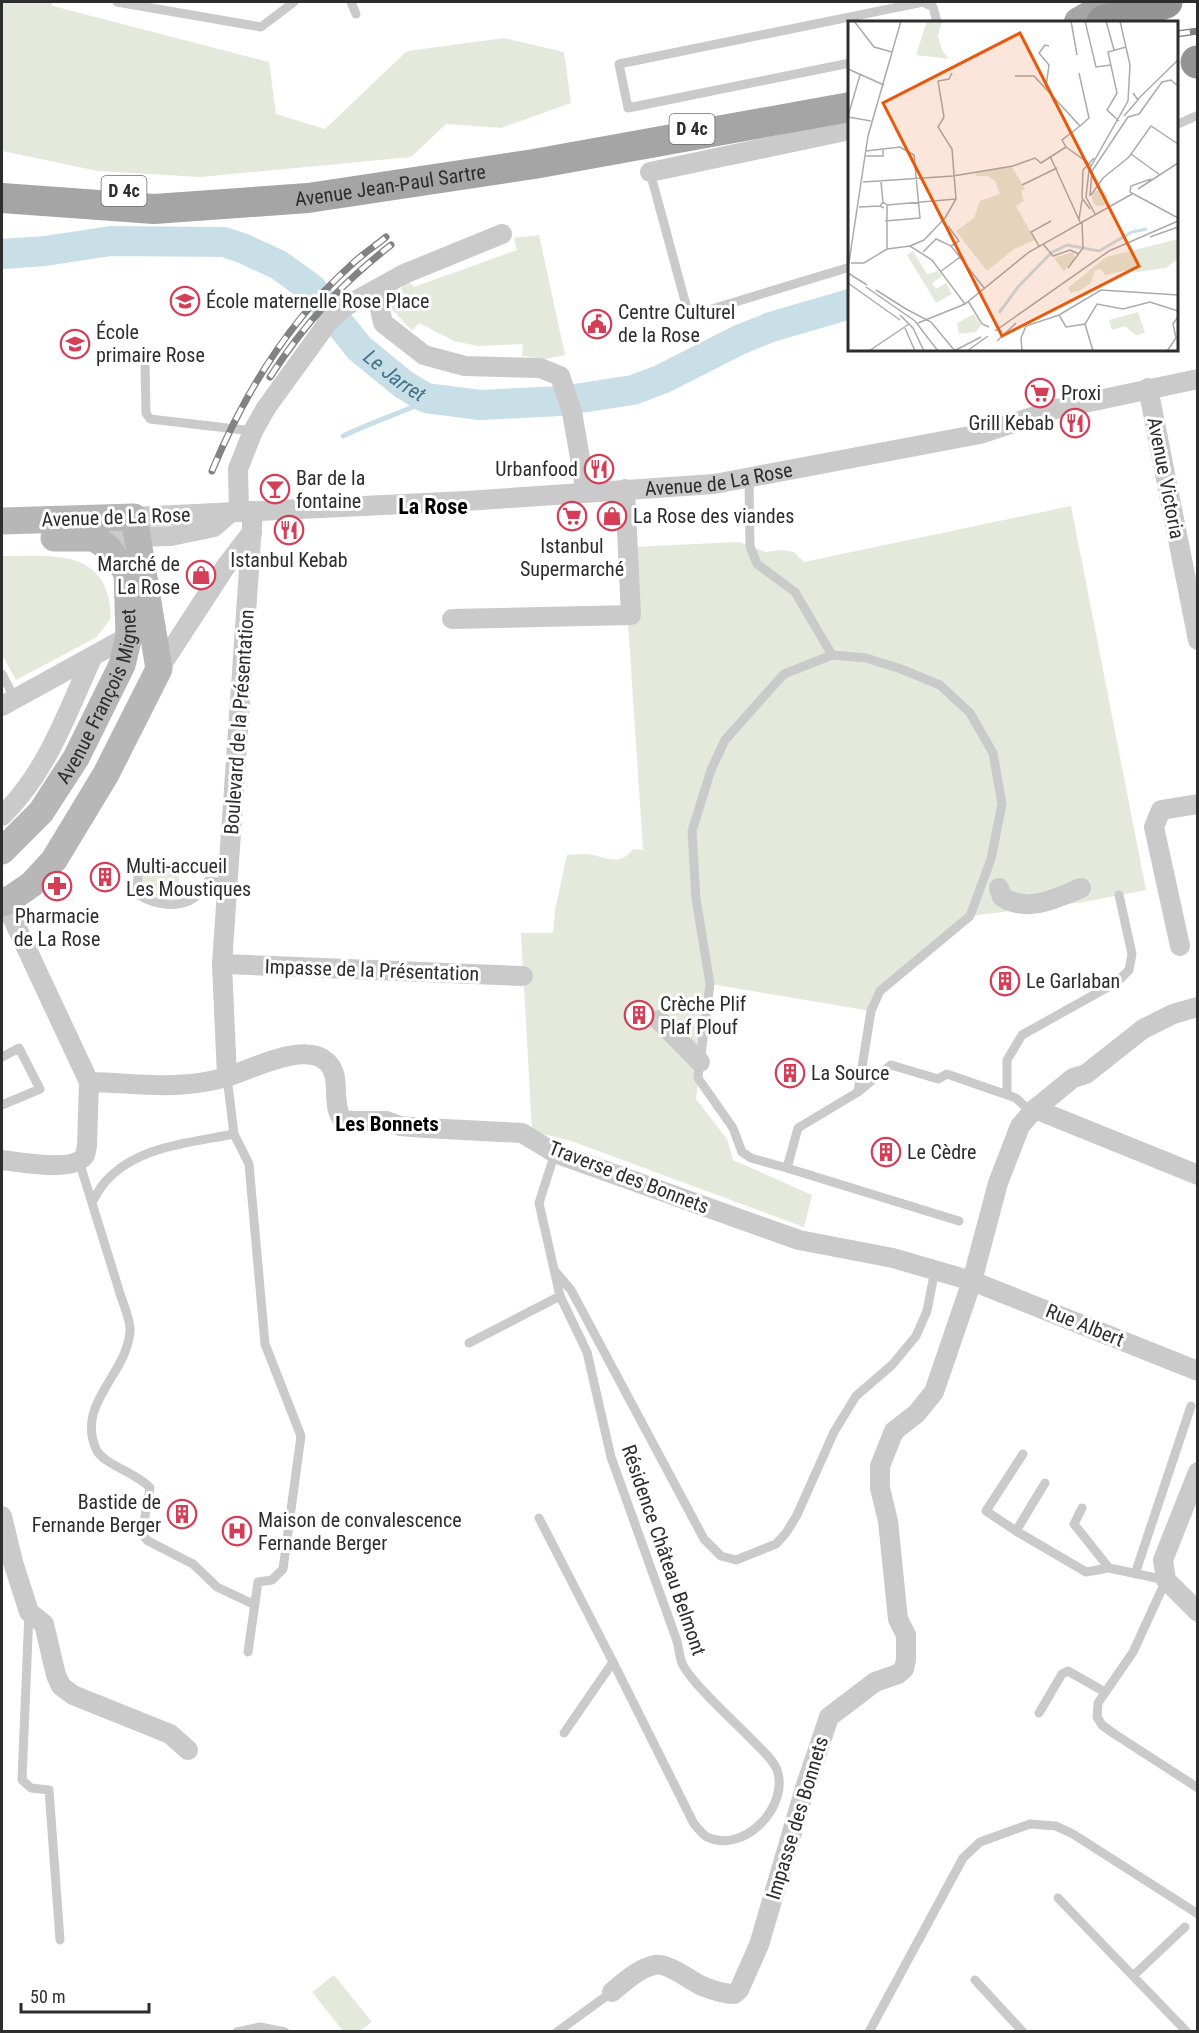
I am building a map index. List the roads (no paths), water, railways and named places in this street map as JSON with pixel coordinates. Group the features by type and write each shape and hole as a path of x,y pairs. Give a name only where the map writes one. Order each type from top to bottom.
{"highway":[{"path":"1106,21 1166,2"}],"main road":[{"path":"1081,21 1114,2"},
{"path":"1178,65 1197,63"},
{"name":"Avenue Jean-Paul Sartre","path":"534,164 848,94"},
{"name":"Avenue Jean-Paul Sartre","path":"2,198 154,209 308,198 534,164 848,107"},
{"name":"Avenue Jean-Paul Sartre","path":"2,179 247,202"}],"street":[{"path":"650,172 848,130"},
{"name":"Boulevard de la Présentation","path":"227,1077 222,964 252,532 241,511 238,469 253,431 266,408 329,321 346,306 404,274 502,234"},
{"path":"376,290 383,323 424,355 465,366 540,368 562,383 572,412 586,493"},
{"name":"Avenue de La Rose","path":"2,539 94,537 131,527 241,511 466,501 714,484 980,434 1056,409 1197,379"},
{"name":"Avenue Victoria","path":"1148,388 1197,640"},
{"path":"452,619 630,615 625,489"},
{"name":"Avenue de La Rose","path":"2,521 131,527 171,536 214,527 241,511"},
{"name":"Avenue François Mignet","path":"131,527 135,570 159,669"},
{"name":"Avenue de La Rose","path":"214,527 239,549"},
{"name":"Avenue François Mignet","path":"6,909 54,860 106,774 159,669 252,532"},
{"path":"135,570 171,536"},
{"name":"Avenue de La Rose","path":"94,537 135,570"},
{"name":"Avenue François Mignet","path":"2,851 40,812 76,758 122,665 129,636 135,570"},
{"path":"8,702 129,636"},
{"path":"2,816 18,801 45,761 92,658"},
{"path":"1180,946 1154,827 1161,810 1197,804"},
{"path":"999,888 1002,897 1021,905 1050,902 1081,888"},
{"path":"2,1160 53,1166 79,1161 85,1155 87,1146 89,1082 6,909"},
{"name":"Impasse de la Présentation","path":"222,964 523,976"},
{"path":"972,1281 998,1183 1020,1126 1033,1111 1073,1078 1086,1074 1143,1029 1173,1014 1197,1006"},
{"path":"659,1020 700,1062"},
{"name":"Traverse des Bonnets","path":"89,1082 193,1085 227,1077 294,1054 315,1055 327,1062 335,1073 337,1112 342,1119 387,1121 400,1126 522,1133 555,1153 799,1240 893,1258 972,1281"},
{"path":"1033,1111 1197,1175"},
{"name":"Rue Albert","path":"972,1281 1197,1371"},
{"name":"Impasse des Bonnets","path":"612,1992 631,1976 656,1965 664,1965 712,1989 734,1994 739,1990 759,1945 829,1718 875,1682 898,1674 904,1669 906,1635 898,1618 888,1521 880,1488 880,1466 894,1431 916,1413 934,1392 972,1281"},
{"path":"1197,1472 1163,1560 1166,1580 1197,1612"},
{"path":"2,1516 7,1569 29,1612 44,1624 61,1686 73,1695 170,1734 188,1750"}],"lane":[{"path":"117,2 261,27 294,2"},
{"path":"351,2 356,14"},
{"path":"848,63 628,108 620,64 923,2 933,7 937,21"},
{"path":"1178,124 1197,115"},
{"path":"650,172 689,316 848,267"},
{"path":"144,364 146,413 150,420 253,431"},
{"path":"749,478 750,546 757,564 795,592 832,655"},
{"path":"858,1092 872,1011 880,991 970,916 991,859 1002,804 993,753 970,713 940,685 866,658 832,655 784,674 725,740 711,770 692,831 696,899 710,984 698,1078 733,1128 742,1152 751,1158 959,1221"},
{"path":"2,674 8,702"},
{"path":"138,874 137,894 166,906 178,904 198,895 204,890 208,881 228,883"},
{"path":"1007,1095 1007,1060 1022,1035 1117,982 1129,970 1132,954 1119,895"},
{"path":"2,1057 19,1048 40,1089 2,1105"},
{"path":"787,1168 798,1128 858,1092 891,1065 938,1079 947,1074 1016,1098 1033,1111"},
{"path":"227,1077 234,1134 249,1164 265,1344 302,1436 283,1569 272,1580 258,1582 248,1652"},
{"path":"92,1202 105,1182 126,1164 149,1151 234,1134"},
{"name":"Résidence Château Belmont","path":"539,1518 694,1824 707,1837 728,1841 750,1834 765,1820 777,1799 778,1772 765,1753 699,1685 682,1664 677,1641 611,1456 587,1352 560,1296 539,1203 555,1153"},
{"path":"79,1161 130,1329 121,1363 94,1408 91,1425 96,1451 111,1463 146,1483 150,1488 142,1534 148,1541 193,1564 217,1587 255,1605"},
{"name":"Résidence Château Belmont","path":"554,1269 571,1290 704,1539 721,1556 736,1560 776,1544 786,1533 797,1515 834,1432 856,1396 892,1365 916,1336 927,1311 935,1270"},
{"path":"469,1343 560,1296"},
{"path":"1135,1574 1191,1406"},
{"path":"1023,1454 986,1511 1086,1572 1109,1568 1166,1580 1133,1652 1105,1692 1096,1710 1097,1717 1102,1725 1197,1788"},
{"path":"1016,1531 1045,1483"},
{"path":"1082,1508 1074,1524 1109,1568"},
{"path":"29,1612 22,1780 31,1788 49,1790 60,1940"},
{"path":"564,1733 613,1662"},
{"path":"1039,1713 1062,1674 1068,1671 1105,1692"},
{"path":"869,2031 963,1858 980,1842 998,1834 1030,1824 1056,1826 1073,1834 1197,1914"},
{"path":"1058,1898 1187,2031"},
{"path":"1133,1976 1185,1927"},
{"path":"975,1980 1023,2031"},
{"path":"557,2031 612,1992"},
{"path":"237,2031 260,2027 285,2031"}],"waterway":[{"name":"Le Jarret","path":"2,254 45,251 111,241 224,242 279,265 312,289 359,348 403,384 426,398 480,405 561,401 633,390 662,379 739,340 771,327 848,305"},
{"path":"343,436 432,399"}],"railway":[{"path":"1178,34 1198,31"},
{"path":"212,471 253,387 288,335 328,288 354,262 386,237"},
{"path":"270,377 283,357 325,305 356,274 391,245"}],"place":[{"name":"École maternelle Rose Place","path":"185,301"},
{"name":"Centre Culturel de la Rose","path":"597,324"},
{"name":"École primaire Rose","path":"75,344"},
{"name":"Proxi","path":"1040,393"},
{"name":"Grill Kebab","path":"1075,423"},
{"name":"Urbanfood","path":"599,469"},
{"name":"Bar de la fontaine","path":"275,489"},
{"name":"Istanbul Supermarché","path":"572,516"},
{"name":"La Rose des viandes","path":"612,516"},
{"name":"Istanbul Kebab","path":"289,530"},
{"name":"Marché de La Rose","path":"201,575"},
{"name":"Multi-accueil Les Moustiques","path":"105,877"},
{"name":"Pharmacie de La Rose","path":"57,886"},
{"name":"Le Garlaban","path":"1005,981"},
{"name":"Crèche Plif Plaf Plouf","path":"639,1015"},
{"name":"La Source","path":"790,1073"},
{"name":"Le Cèdre","path":"886,1152"},
{"name":"Bastide de Fernande Berger","path":"182,1514"},
{"name":"Maison de convalescence Fernande Berger","path":"237,1531"}],"district":[{"name":"La Rose","path":"433,506"},
{"name":"Les Bonnets","path":"387,1124"}]}
